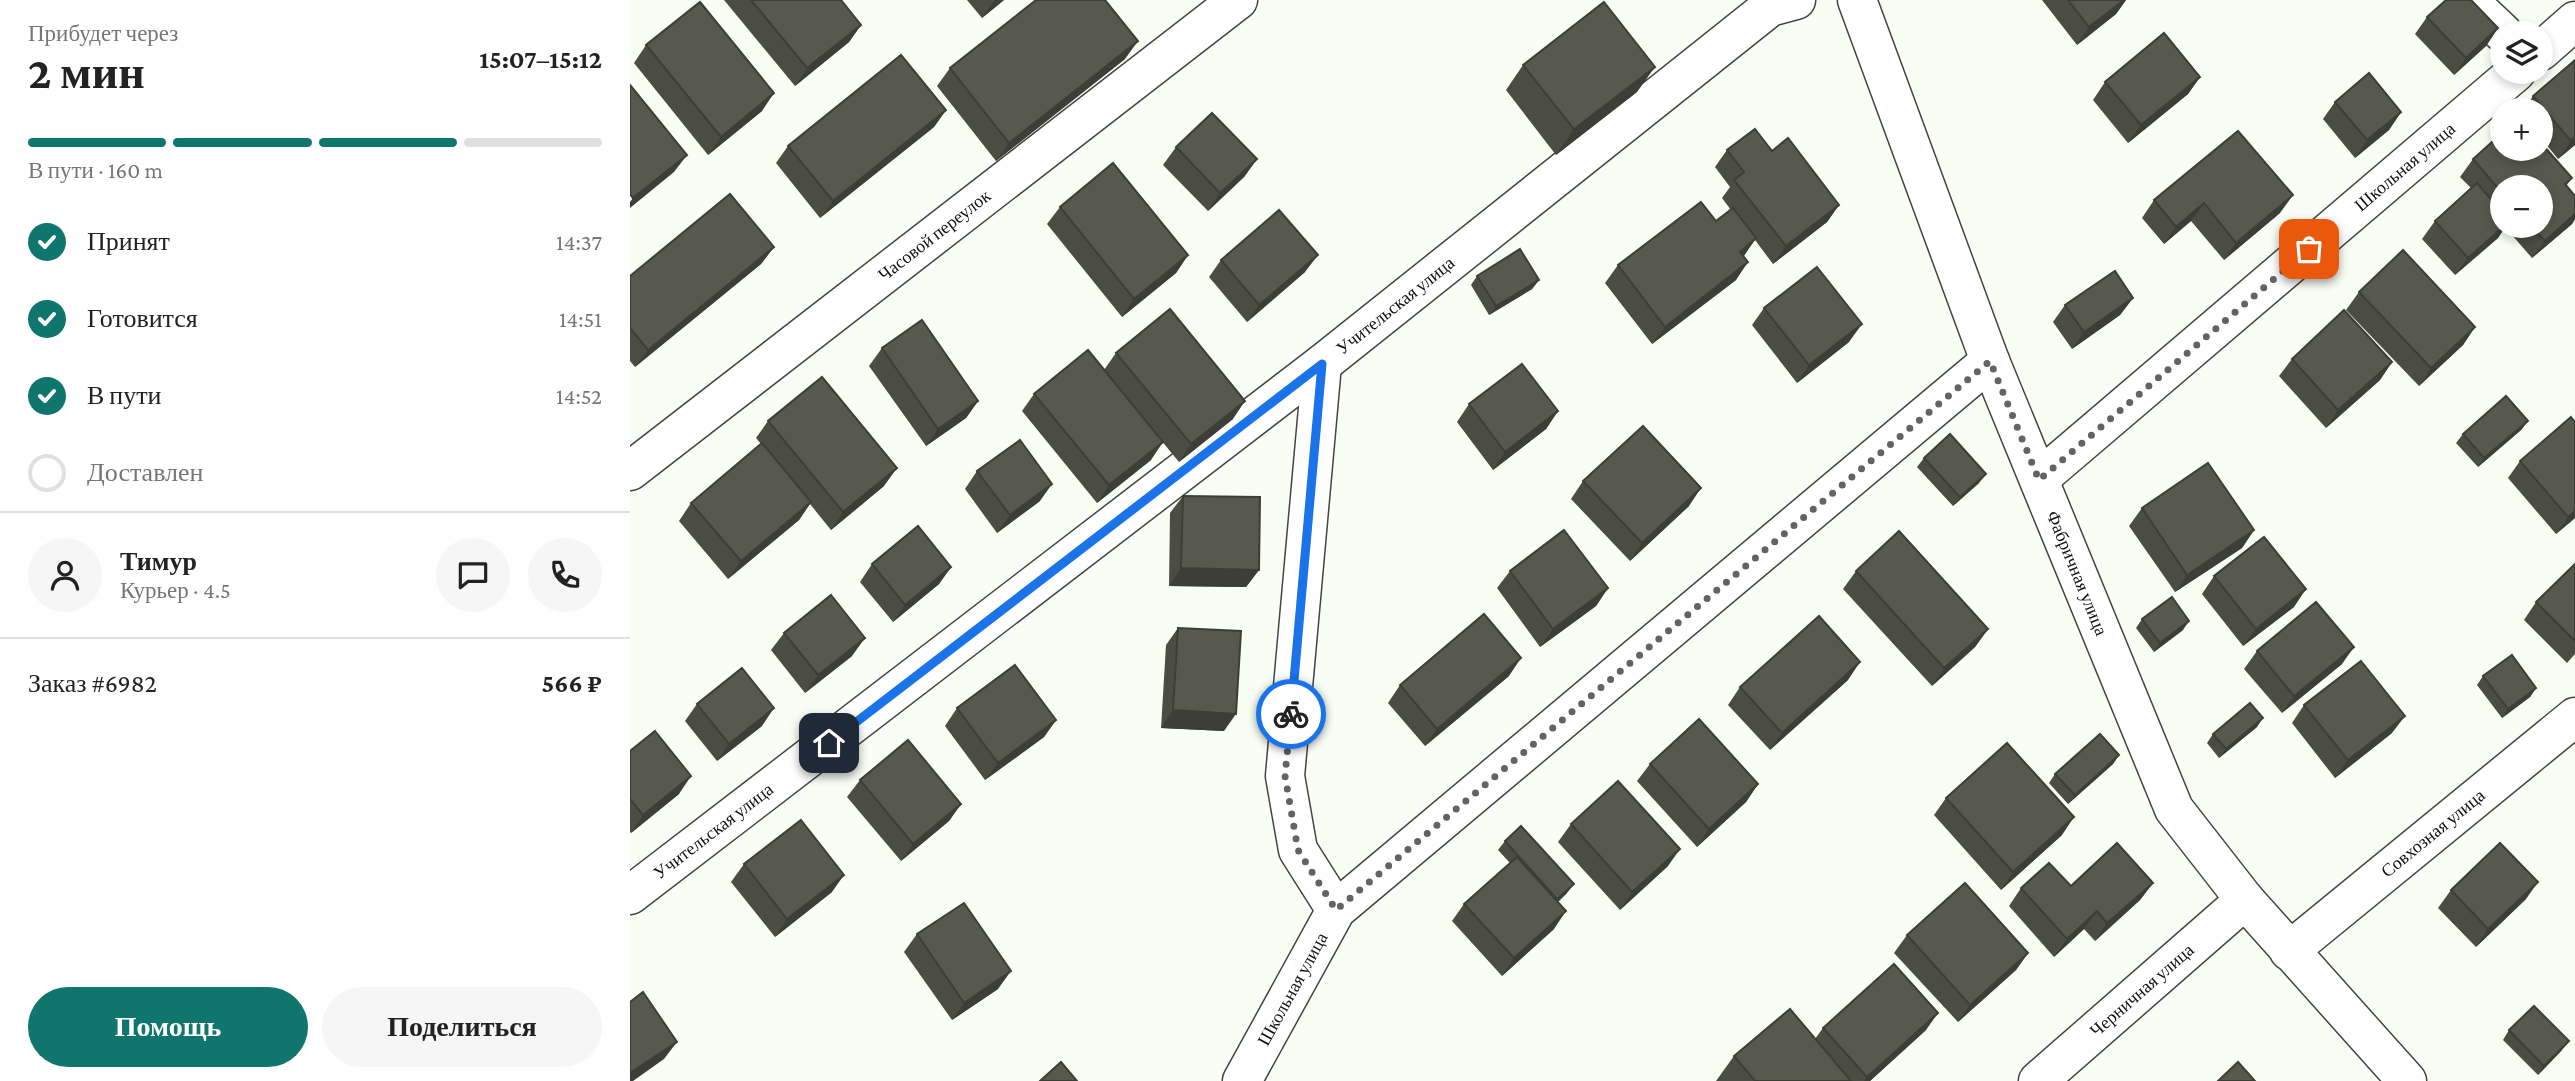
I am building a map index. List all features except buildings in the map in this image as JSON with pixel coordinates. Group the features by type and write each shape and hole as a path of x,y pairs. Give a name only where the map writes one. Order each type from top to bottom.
{"street":[{"name":"Часовой переулок","path":"630,471 1238,0"},
{"name":"Учительская улица","path":"630,895 1322,364 1770,8 1796,0"},
{"name":"Фабричная улица","path":"1857,0 1990,361 2174,809 2245,900 2407,1081"},
{"path":"2468,0 2490,21"},
{"path":"2553,41 2575,22"},
{"name":"Школьная улица","path":"2039,480 2502,84"},
{"name":"Школьная улица","path":"1242,1081 1336,910 1990,361"},
{"path":"1322,364 1285,776 1298,850 1336,910"},
{"name":"Совхозная улица","path":"2289,951 2575,717"},
{"name":"Черничная улица","path":"2038,1081 2245,900"}],"way so far":[{"path":"1291,714 1285,776 1298,850 1336,910 1990,361 2039,480 2309,249"}],"route":[{"path":"829,743 1322,364 1291,714"}]}
